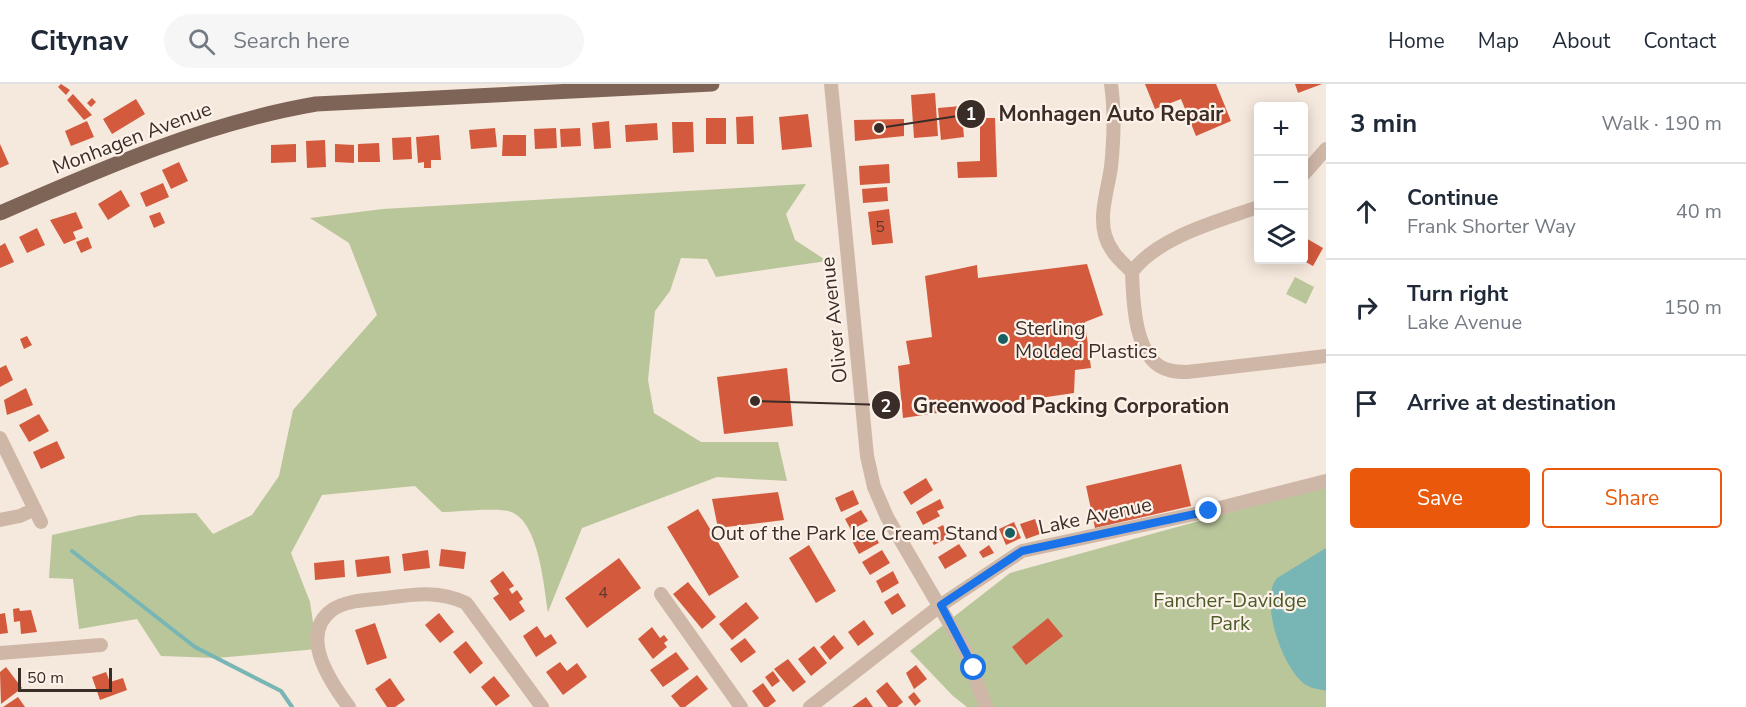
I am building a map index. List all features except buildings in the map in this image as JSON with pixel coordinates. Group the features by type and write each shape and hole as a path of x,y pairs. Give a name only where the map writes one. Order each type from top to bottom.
{"main road":[{"name":"Monhagen Avenue","path":"0,213 188,135 273,112 316,104 712,84"}],"street":[{"name":"Oliver Avenue","path":"831,84 867,456 874,487 887,517 941,605 974,668 986,707"},
{"path":"1111,84 1115,115 1111,166 1104,210 1104,234 1112,253 1132,272"},
{"path":"1308,169 1326,149"},
{"path":"1254,208 1187,233 1142,258 1132,272 1134,310 1149,357 1167,370 1187,372 1326,356"},
{"path":"0,438 41,522"},
{"name":"Lake Avenue","path":"810,707 941,605 1022,551 1204,512 1326,481"},
{"path":"0,520 20,516 34,508"},
{"path":"349,707 329,678 318,654 318,636 324,618 334,609 356,601 415,594 451,596 466,603 542,707"},
{"path":"661,594 741,707"},
{"path":"0,653 101,645"}],"green space":[{"path":"806,184 786,214 795,240 827,261 716,277 707,259 681,258 670,291 655,311 648,380 654,413 701,442 778,442 787,481 717,477 582,528 548,612 542,572 534,541 520,518 511,512 498,510 442,512 415,486 322,495 291,553 310,602 317,649 217,658 161,656 137,619 79,629 73,579 49,578 52,535 140,515 196,513 213,534 252,515 279,476 293,410 377,315 349,243 310,218 383,209"},
{"path":"1295,277 1314,287 1306,304 1286,294"},
{"name":"Fancher-Davidge Park","path":"1326,486 1326,707 967,707 953,696 910,651 1010,573"}],"water":[{"path":"1326,548 1326,691 1308,686 1290,667 1276,636 1270,602 1272,588 1277,578"}],"waterway":[{"path":"72,551 195,647 281,691 292,707"}],"place":[{"name":"Monhagen Auto Repair","path":"879,128"},
{"name":"Sterling Molded Plastics","path":"1003,339"},
{"name":"Greenwood Packing Corporation","path":"755,401"},
{"name":"Out of the Park Ice Cream Stand","path":"1010,533"}],"route":[{"path":"974,668 941,605 1002,563 1022,551 1209,511"}]}
